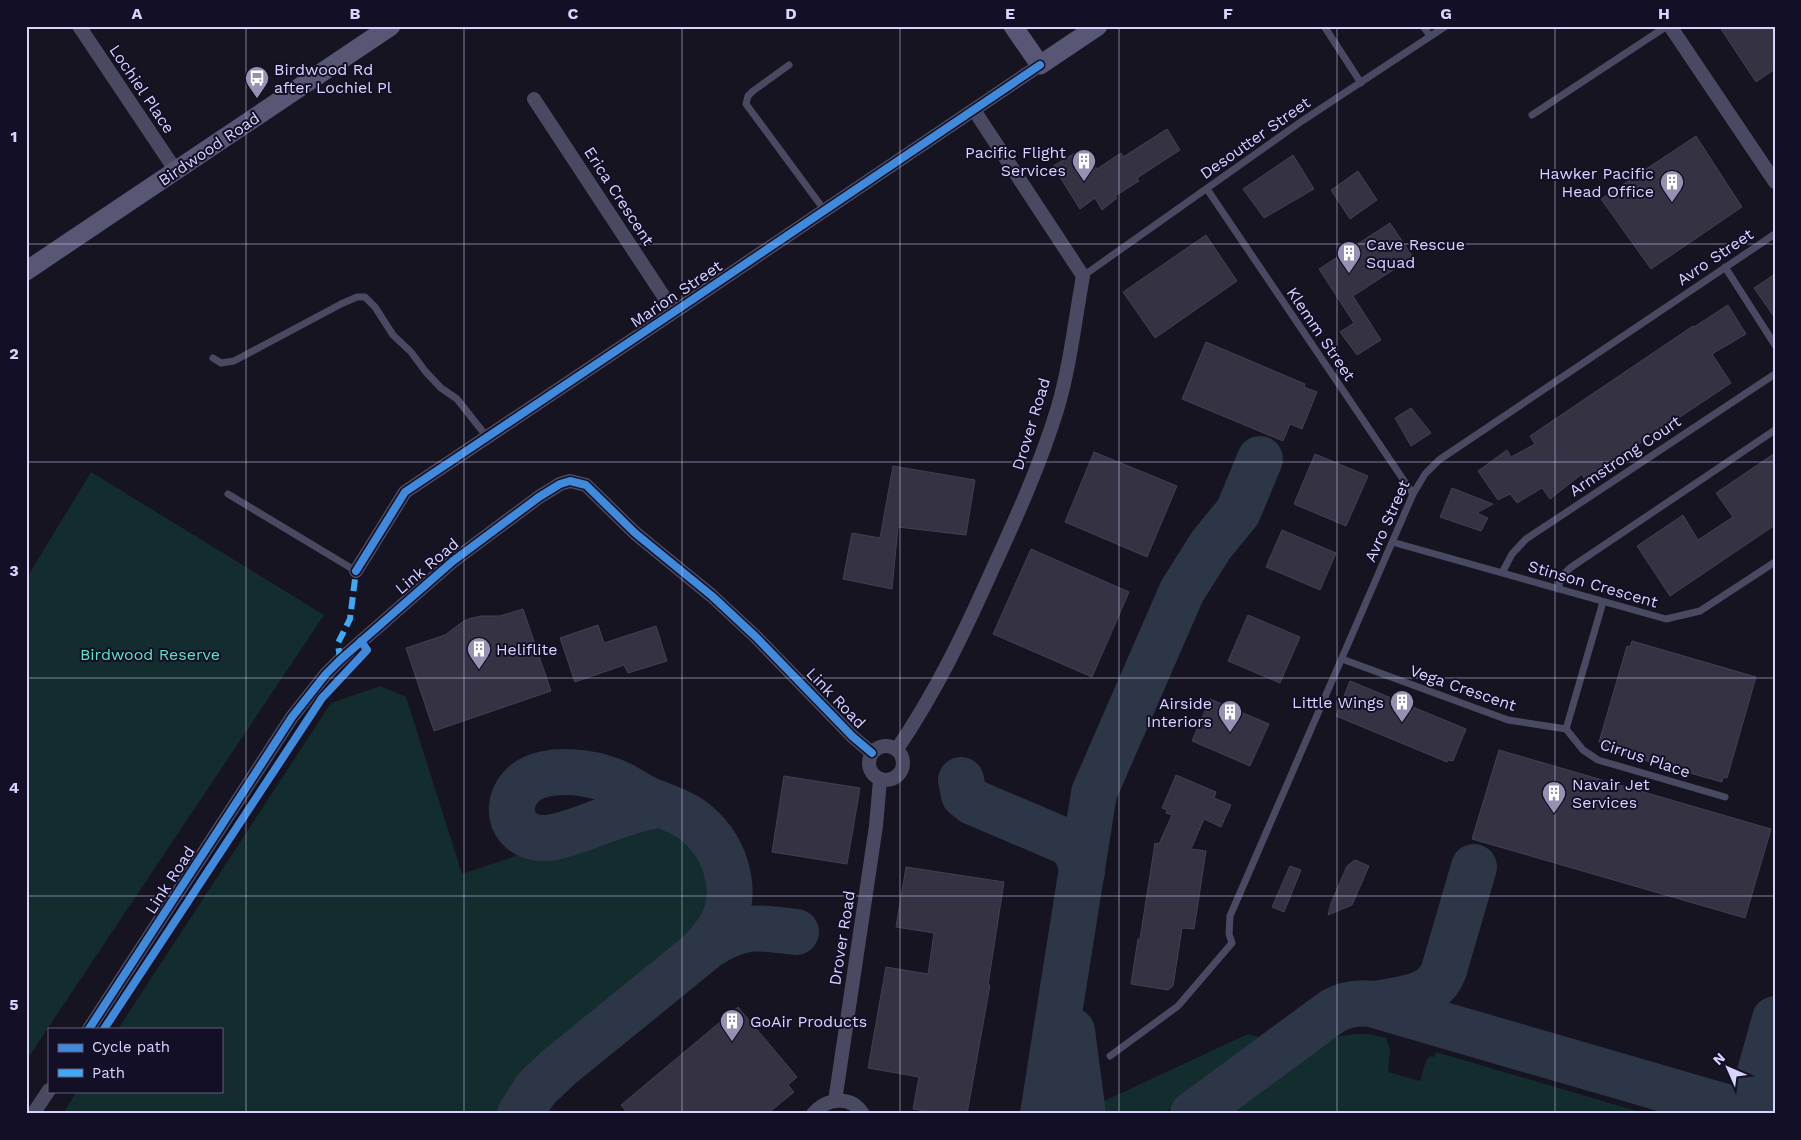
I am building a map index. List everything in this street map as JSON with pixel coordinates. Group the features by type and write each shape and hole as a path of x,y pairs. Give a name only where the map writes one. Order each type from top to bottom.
{"main road":[{"name":"Birdwood Road","path":"26,271 391,26"},
{"path":"1013,26 1040,65"},
{"name":"Marion Street","path":"1040,65 1098,26"}],"street":[{"name":"Lochiel Place","path":"79,26 176,171"},
{"path":"1668,26 1775,182"},
{"name":"Marion Street","path":"356,571 405,492 1040,65"},
{"name":"Erica Crescent","path":"534,99 674,312"},
{"path":"974,110 1083,276"},
{"name":"Drover Road","path":"897,749 937,686 992,572 1041,457 1058,408 1083,276"},
{"name":"Link Road","path":"90,1028 292,717 326,674 453,562 539,497 560,484 570,481 586,485 635,533 712,596 756,636 853,737 872,752"},
{"path":"887,745 897,749 903,759 902,771 893,779 880,780 872,773 868,763 872,752 887,745"},
{"name":"Drover Road","path":"835,1101 876,826 880,780"},
{"path":"33,1114 48,1092"},
{"path":"813,1114 820,1106 835,1101 853,1104 863,1114"}],"lane":[{"path":"1324,26 1361,83"},
{"path":"1424,26 1430,36"},
{"name":"Desoutter Street","path":"1083,276 1286,132 1446,26"},
{"path":"1532,115 1668,26"},
{"path":"789,66 753,91 748,96 746,104 825,211"},
{"name":"Klemm Street","path":"1207,189 1413,494"},
{"name":"Avro Street","path":"1110,1056 1178,1006 1232,943 1229,934 1230,916 1413,494 1425,474 1439,460 1775,234"},
{"path":"1725,267 1775,344"},
{"path":"213,358 221,363 234,361 341,304 357,297 364,298 375,307 393,335 411,352 440,388 457,399 487,437"},
{"name":"Armstrong Court","path":"1502,573 1512,554 1526,539 1775,374"},
{"path":"1558,589 1561,577 1570,568 1775,430"},
{"path":"228,494 356,571"},
{"name":"Stinson Crescent","path":"1392,542 1666,619 1700,611 1775,562"},
{"path":"1566,730 1603,602"},
{"name":"Vega Crescent","path":"1342,659 1508,720 1566,730"},
{"name":"Cirrus Place","path":"1566,730 1583,750 1598,760 1725,797"}],"green space":[{"name":"Birdwood Reserve","path":"91,472 324,615 26,1061 26,579"},
{"path":"380,686 406,697 462,874 639,815 651,815 670,819 687,828 701,840 713,856 721,878 721,888 712,918 700,935 532,1070 513,1093 503,1114 63,1114 76,1092 222,1092 222,1028 119,1028 331,703"},
{"path":"1248,1034 1262,1038 1261,1043 1163,1114 1098,1114 1097,1107 1104,1101"},
{"path":"1370,1034 1386,1038 1390,1049 1388,1072 1420,1081 1426,1061 1430,1056 1434,1057 1436,1052 1647,1114 1225,1114 1322,1043 1340,1036"}],"building":[{"path":"1719,26 1775,26 1775,69 1756,82"},
{"path":"1167,129 1180,150 1137,178 1139,181 1115,196 1117,198 1102,210 1095,198 1080,209 1053,166 1082,149 1097,169 1121,153 1123,157"},
{"name":"Hawker Pacific Head Office","path":"1696,136 1742,207 1651,269 1601,199"},
{"path":"1293,155 1314,189 1264,218 1243,189"},
{"path":"1358,171 1377,200 1350,219 1331,190"},
{"path":"1390,223 1413,257 1353,296 1381,340 1357,355 1340,332 1354,323 1319,269"},
{"path":"1206,235 1237,281 1155,338 1123,292"},
{"path":"1775,274 1775,318 1754,288"},
{"path":"1728,305 1746,334 1712,354 1731,383 1585,480 1582,474 1550,499 1542,488 1517,503 1510,494 1498,500 1478,471 1507,450 1511,457 1535,444 1530,436 1693,326"},
{"path":"1206,342 1305,384 1304,387 1317,392 1302,429 1290,424 1283,441 1182,399"},
{"path":"1411,408 1431,433 1411,446 1395,418"},
{"path":"1094,452 1177,486 1147,557 1065,522"},
{"path":"1775,453 1775,525 1670,596 1637,546 1683,515 1698,540 1733,517 1716,493"},
{"path":"1315,454 1368,476 1346,526 1294,504"},
{"path":"893,466 975,480 966,535 898,527 892,589 843,579 852,533 880,538"},
{"path":"1452,488 1493,504 1477,513 1488,518 1481,531 1440,517"},
{"path":"1282,530 1336,553 1320,590 1266,567"},
{"path":"1031,549 1129,592 1092,677 993,634"},
{"name":"Heliflite","path":"523,609 551,691 434,731 406,648 445,635 468,619 481,616 500,616"},
{"path":"1248,615 1300,637 1280,683 1228,661"},
{"path":"598,625 604,643 656,626 667,661 628,673 624,665 575,682 560,638"},
{"path":"1632,641 1756,677 1727,778 1723,777 1722,782 1601,748 1603,743 1599,742 1627,646 1630,647"},
{"name":"Little Wings","path":"1350,681 1466,729 1453,761 1448,760 1447,762 1336,716"},
{"name":"Airside Interiors","path":"1210,699 1269,724 1250,766 1192,741"},
{"path":"1499,750 1771,829 1745,918 1472,839"},
{"path":"1176,775 1216,792 1214,798 1231,805 1221,827 1204,819 1191,849 1206,851 1194,929 1182,928 1173,986 1168,990 1131,984 1155,843 1159,844 1172,815 1166,813 1167,810 1162,808"},
{"path":"784,776 860,788 847,864 772,852"},
{"path":"1355,860 1369,866 1352,905 1328,915 1331,903 1347,866"},
{"path":"1290,866 1301,870 1284,912 1272,907"},
{"path":"906,867 1004,882 988,985 990,985 967,1114 942,1114 913,1109 919,1077 868,1068 886,967 928,974 934,933 896,927"},
{"name":"GoAir Products","path":"738,1007 797,1077 788,1085 794,1092 767,1114 628,1114 621,1105"}],"taxiway":[{"path":"1043,1114 1094,793 1182,591 1211,545 1238,512 1260,459"},
{"path":"661,805 630,812 566,834 546,838 528,835 518,828 513,819 512,808 514,797 521,787 531,779 545,774 573,772 611,780 691,819 703,829 720,854 729,882 727,912 721,926 702,950"},
{"path":"961,780 964,795 973,802 1067,842 1078,855 1082,872"},
{"path":"1371,1004 1419,995 1435,985 1442,976 1474,867"},
{"path":"520,1114 536,1089 558,1068 708,946 731,934 750,929 760,928 796,932"},
{"path":"1193,1114 1333,1011 1347,1005 1361,1003 1371,1004 1750,1114"},
{"path":"1767,1114 1758,1099 1757,1083 1775,1019"},
{"path":"1072,1031 1083,1114"}],"marked path":[{"path":"340,660 338,643 350,619 356,571"}],"cycle path":[{"path":"356,571 405,492 1040,65"},
{"path":"90,1028 292,717 326,674 453,561 539,497 560,484 570,481 586,485 635,533 712,596 756,637 853,737 872,753"},
{"path":"105,1028 322,698 367,650 361,641"}],"place":[{"name":"Birdwood Rd after Lochiel Pl","path":"257,99"},
{"name":"Pacific Flight Services","path":"1084,182"},
{"name":"Hawker Pacific Head Office","path":"1672,203"},
{"name":"Cave Rescue Squad","path":"1349,274"},
{"name":"Heliflite","path":"479,670"},
{"name":"Little Wings","path":"1402,723"},
{"name":"Airside Interiors","path":"1230,733"},
{"name":"Navair Jet Services","path":"1554,814"},
{"name":"GoAir Products","path":"732,1042"}]}
